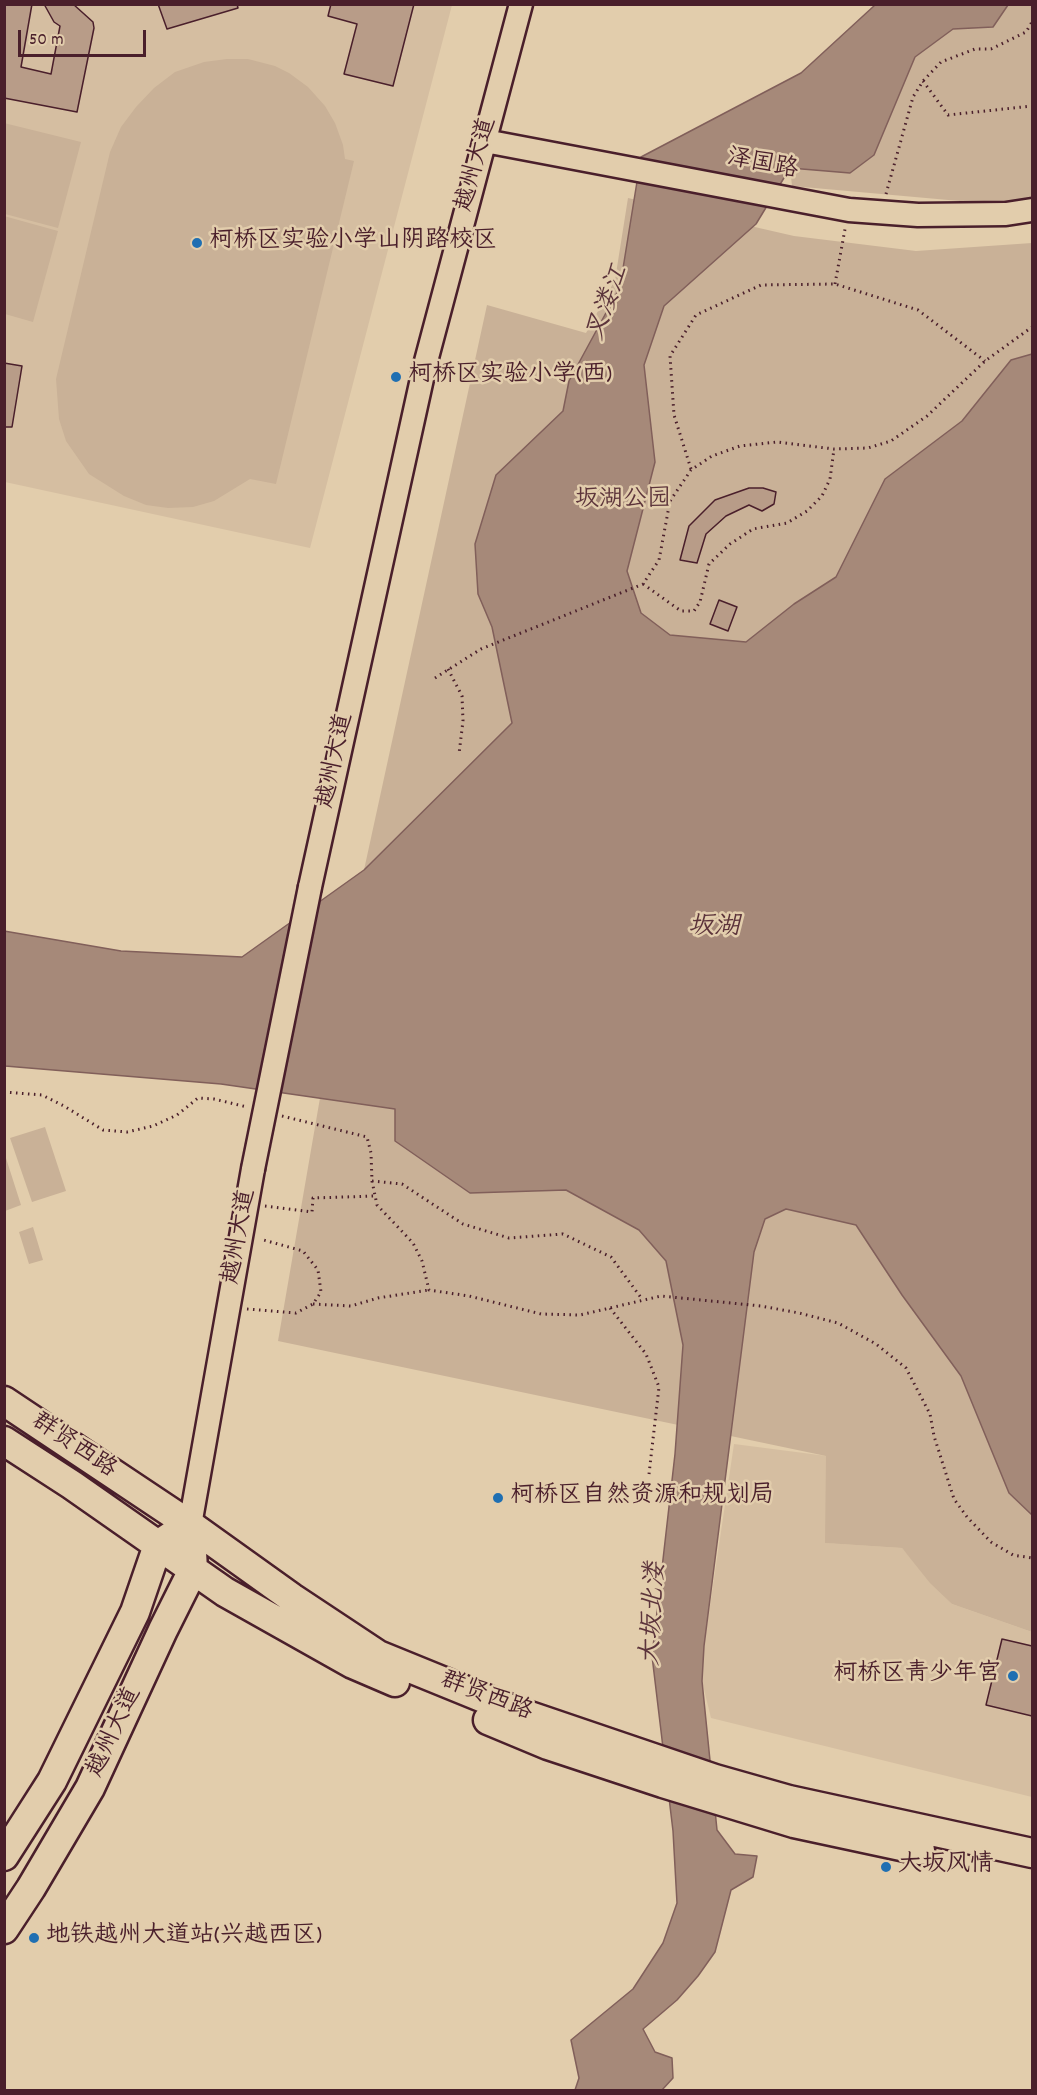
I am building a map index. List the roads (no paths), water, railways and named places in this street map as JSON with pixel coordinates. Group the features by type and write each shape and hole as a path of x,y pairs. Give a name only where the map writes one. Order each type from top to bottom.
{"main road":[{"name":"群贤西路","path":"4,1401 190,1525 292,1598 378,1655 662,1771 717,1789 794,1823 1032,1873"},
{"name":"群贤西路","path":"4,1441 225,1592 353,1664 548,1745 662,1771"},
{"path":"158,1545 190,1525"},
{"name":"越州大道","path":"4,1929 90,1788 193,1570 190,1525"},
{"name":"越州大道","path":"4,1856 52,1781 135,1612 158,1545"},
{"name":"群贤西路","path":"717,1789 789,1800 1032,1853"}],"street":[{"name":"越州大道","path":"190,1525 253,1169 310,887 424,365 521,4"},
{"name":"泽国路","path":"485,141 849,210 918,215 1006,214 1032,210"}],"water":[{"name":"坂湖","path":"875,5 1008,5 993,27 953,29 915,57 874,155 850,173 790,168 756,224 664,306 644,365 655,462 627,571 641,613 670,635 746,642 794,604 836,577 885,479 962,421 1011,360 1032,354 1032,1515 1009,1493 961,1376 902,1295 856,1225 786,1209 765,1219 754,1252 704,1646 702,1681 717,1830 735,1854 757,1856 753,1877 731,1890 715,1952 698,1976 677,2000 643,2029 655,2052 672,2058 673,2078 662,2090 575,2090 579,2078 571,2040 633,1989 663,1943 677,1903 673,1831 652,1656 675,1454 683,1345 666,1261 639,1230 566,1190 470,1193 395,1141 395,1109 221,1084 5,1066 4,931 121,951 242,957 364,870 512,723 492,627 478,594 475,544 496,475 563,411 569,381 620,287 641,157 801,73"}],"place":[{"name":"柯桥区实验小学山阴路校区","path":"197,243"},
{"name":"柯桥区实验小学(西)","path":"396,377"},
{"name":"柯桥区自然资源和规划局","path":"498,1498"},
{"name":"柯桥区青少年宫","path":"1013,1676"},
{"name":"大坂风情","path":"886,1867"},
{"name":"地铁越州大道站(兴越西区)","path":"34,1938"}],"water label":[{"name":"叉溇江","path":"610,304"},
{"name":"大坂北溇","path":"656,1614"}],"park label":[{"name":"坂湖公园","path":"623,502"}]}
